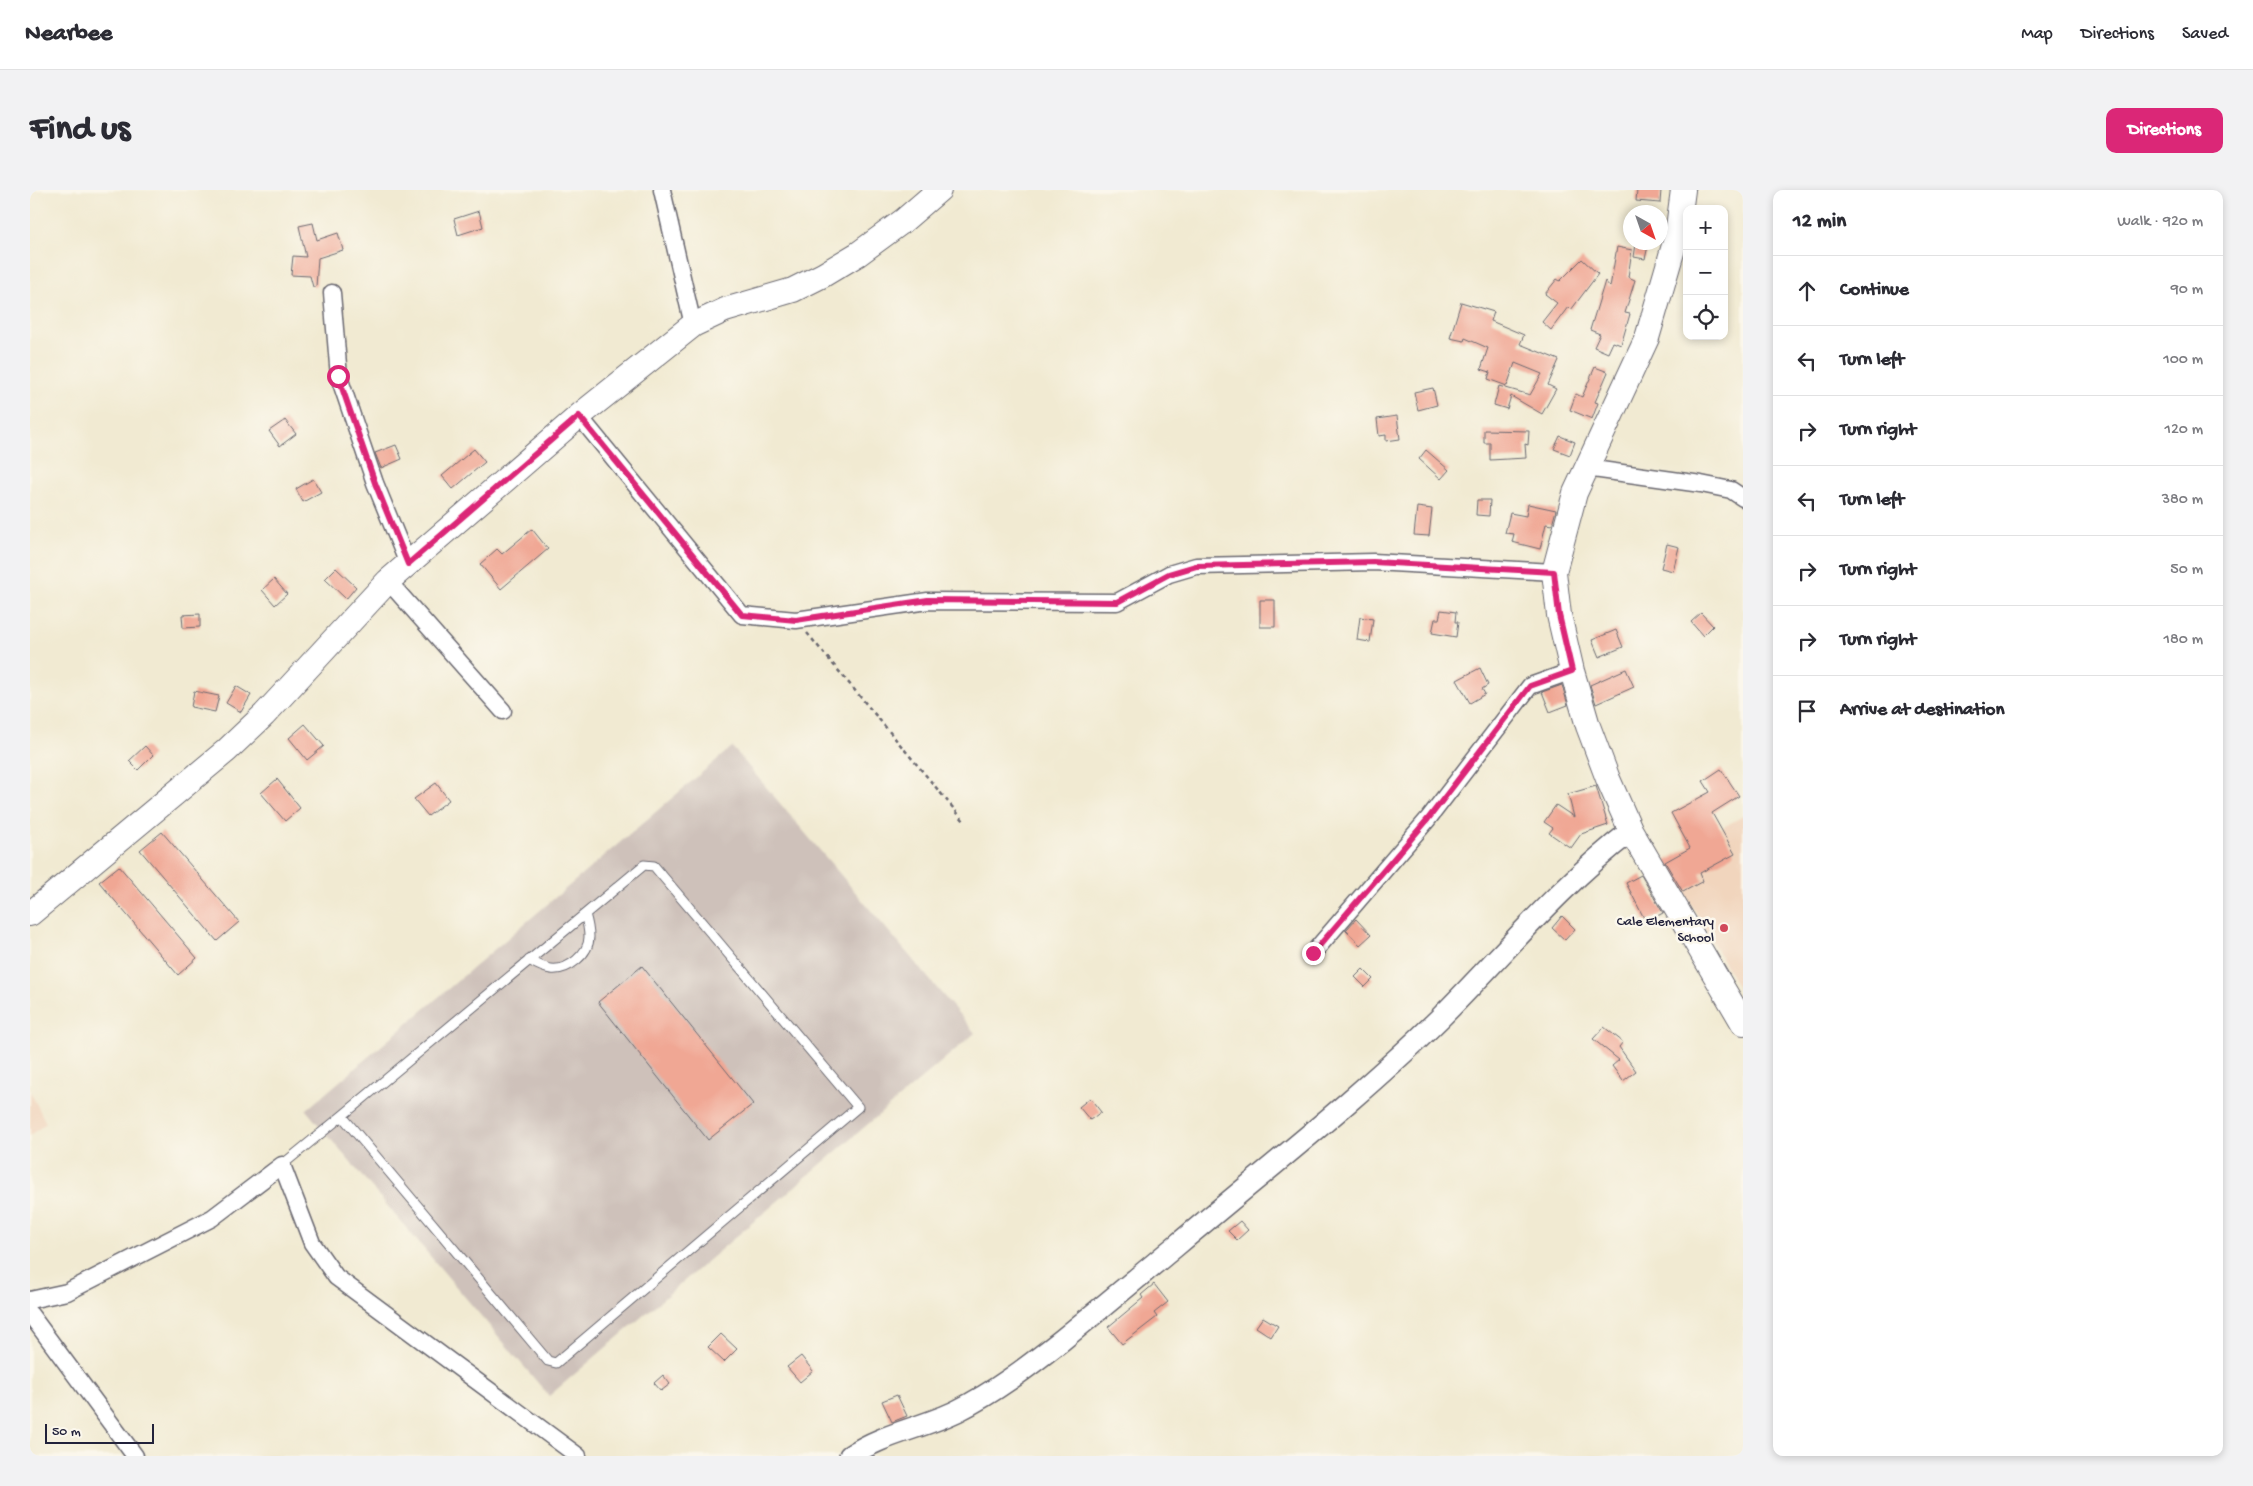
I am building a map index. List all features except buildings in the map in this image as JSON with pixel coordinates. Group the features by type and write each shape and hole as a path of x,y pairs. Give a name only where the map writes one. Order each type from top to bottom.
{"main road":[{"path":"30,914 226,751 264,715 388,581 579,416 693,325 725,310 793,290 823,275 858,254 903,221 939,190"},
{"path":"1683,190 1677,235 1647,338 1575,493 1554,572 1559,615 1572,671 1591,734 1608,779 1632,831 1743,1023"}],"street":[{"path":"662,190 693,325"},
{"path":"332,293 338,376 375,483 408,564"},
{"path":"579,416 742,615 796,620 928,600 1117,602 1169,574 1196,566 1373,562 1554,572"},
{"path":"1586,468 1701,484 1731,490 1743,498"},
{"path":"388,581 502,711"},
{"path":"1313,953 1433,812 1530,686 1572,671"},
{"path":"850,1456 865,1446 956,1411 1007,1382 1061,1340 1346,1103 1439,1019 1556,896 1606,850 1632,831"},
{"path":"30,1300 67,1292 212,1218 282,1165 312,1243 336,1277 578,1456"},
{"path":"30,1314 134,1456"}],"lane":[{"path":"282,1165 644,865 654,866 858,1107 556,1363 548,1361 342,1116"},
{"path":"529,960 552,969 562,968 577,960 586,948 589,938 585,914"}],"path":[{"path":"796,620 964,821"}],"shaded area":[{"path":"732,747 975,1033 549,1396 306,1110"},
{"name":"Cale Elementary School","path":"1743,816 1743,997 1666,859"},
{"path":"30,1091 46,1123 30,1136"}],"place":[{"name":"Cale Elementary School","path":"1724,928"}],"route":[{"path":"338,376 375,483 408,564 579,416 742,615 796,620 928,600 1117,602 1169,574 1196,566 1373,562 1554,572 1559,615 1572,671 1530,686 1428,819 1313,953"}]}
